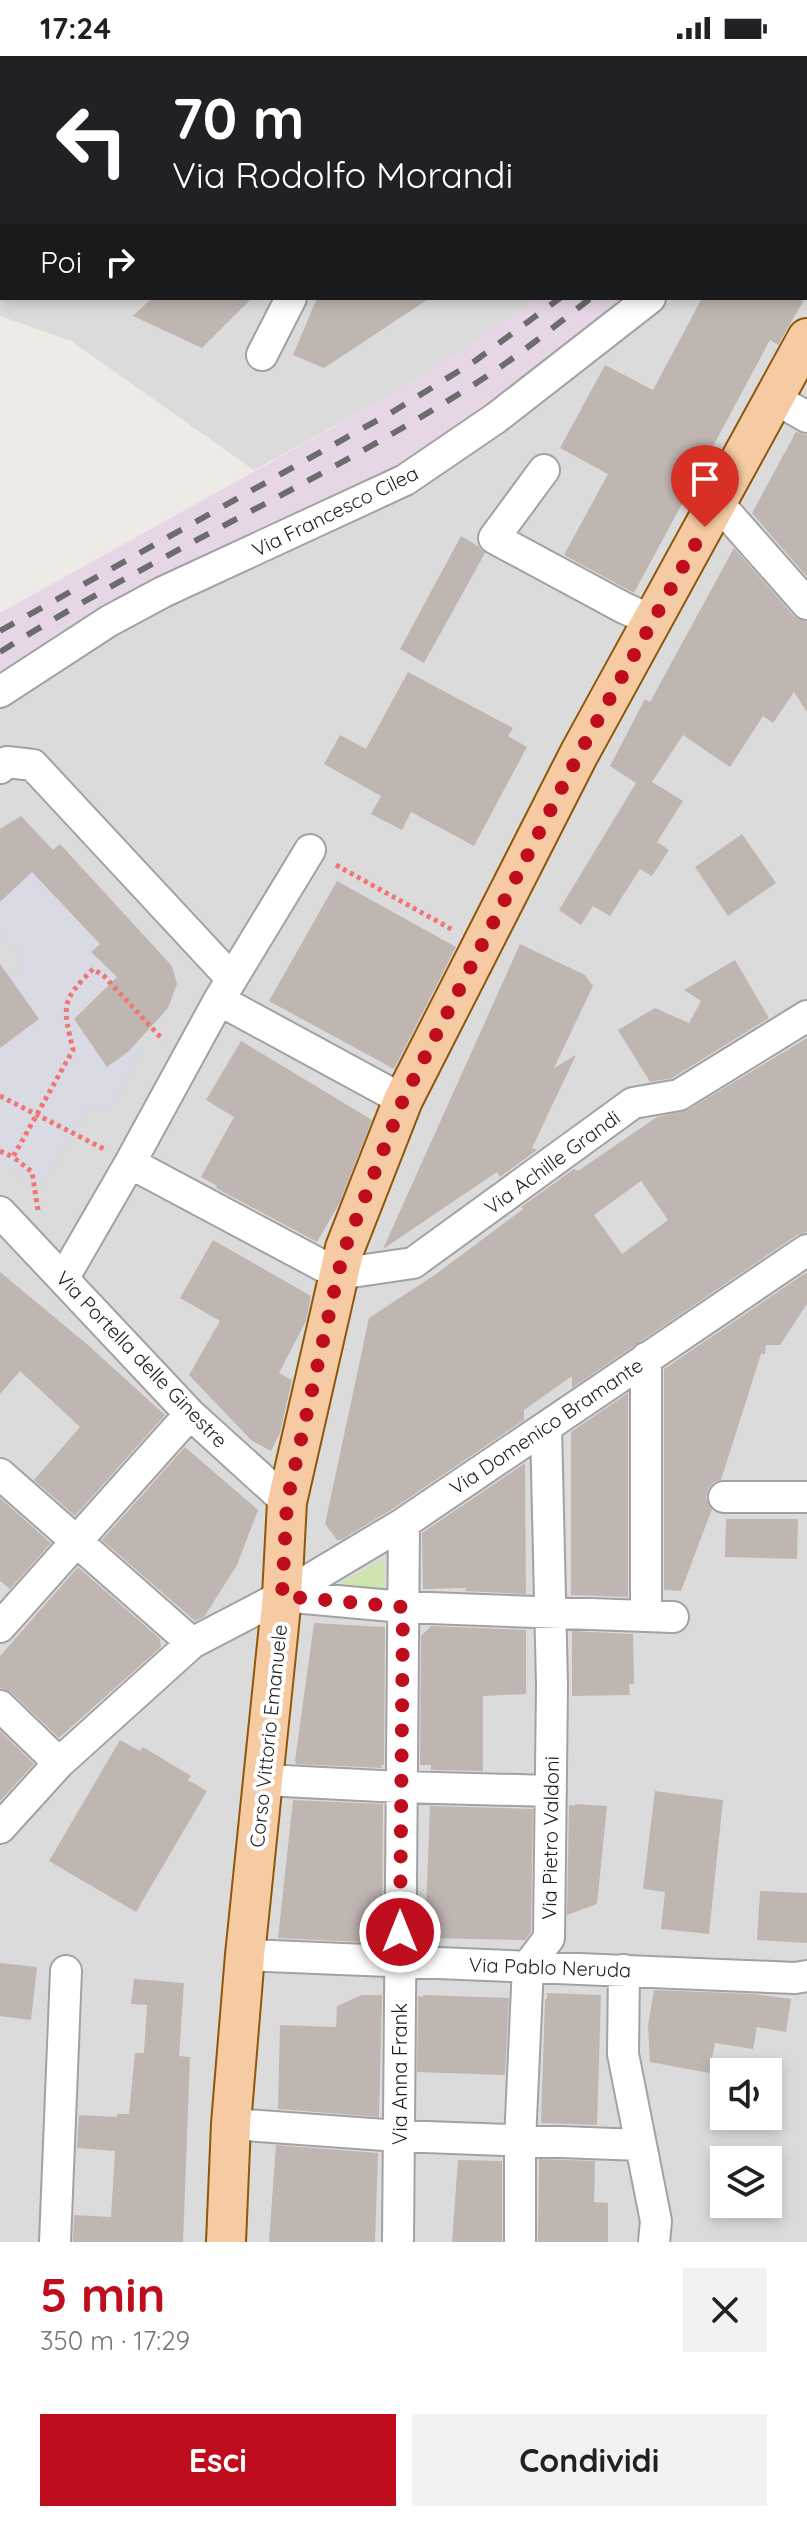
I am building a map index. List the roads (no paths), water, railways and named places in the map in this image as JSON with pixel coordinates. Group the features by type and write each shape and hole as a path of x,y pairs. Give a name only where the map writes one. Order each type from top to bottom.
{"main road":[{"name":"Corso Vittorio Emanuele","path":"226,2242 231,2124 282,1596 287,1502 345,1248 403,1100 579,754 807,338"}],"street":[{"path":"262,355 290,300"},
{"name":"Via Francesco Cilea","path":"0,692 109,621 163,592 405,480 496,418 647,300"},
{"path":"774,398 807,417"},
{"path":"544,470 494,538 653,621"},
{"path":"718,503 807,604"},
{"path":"0,768 7,762 33,765 226,990 403,1100"},
{"path":"63,1279 226,990 310,850"},
{"name":"Via Achille Grandi","path":"338,1274 413,1263 633,1103 679,1095 807,1016"},
{"path":"130,1163 338,1274"},
{"name":"Via Portella delle Ginestre","path":"0,1212 190,1414 287,1502"},
{"name":"Via Domenico Bramante","path":"0,1828 59,1763 192,1643 282,1596 404,1523 807,1250"},
{"path":"282,1596 403,1607 660,1617 646,1358"},
{"path":"0,1627 190,1414"},
{"name":"Via Pietro Valdoni","path":"520,2242 520,2141 528,1966 549,1938 551,1613 546,1427"},
{"path":"0,1474 192,1643"},
{"path":"724,1497 807,1497"},
{"name":"Via Anna Frank","path":"398,2242 404,1523"},
{"path":"0,1706 59,1763"},
{"path":"264,1780 551,1791"},
{"name":"Via Pablo Neruda","path":"245,1955 795,1978 807,1976"},
{"path":"624,1970 623,2054 656,2221 654,2242"},
{"path":"55,2242 66,1971"},
{"path":"231,2124 399,2136 641,2145"}],"railway":[{"path":"0,631 394,411 475,361 557,300"},
{"path":"0,652 59,616 425,415 498,369 588,300"}]}
